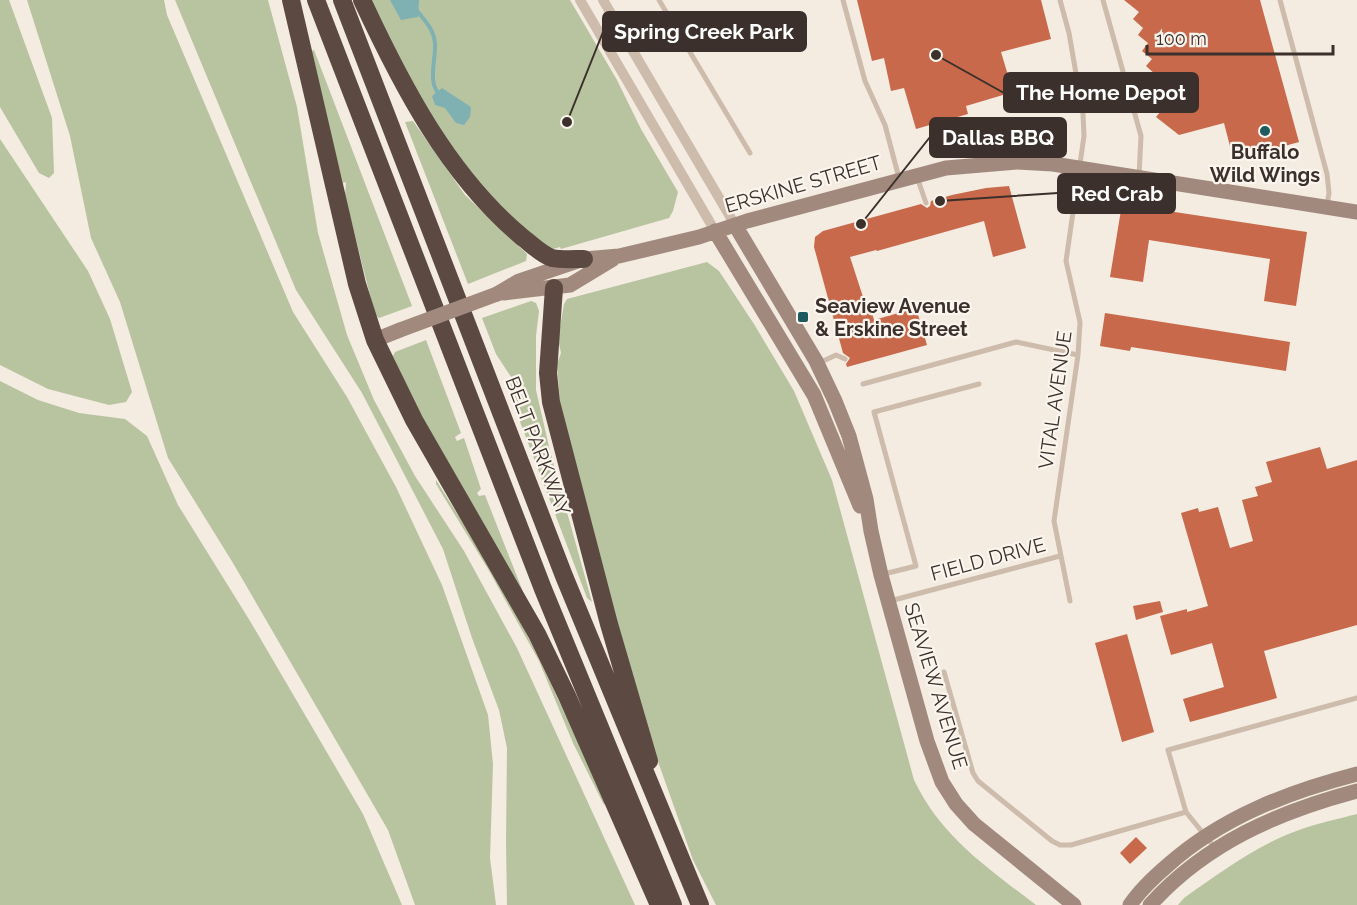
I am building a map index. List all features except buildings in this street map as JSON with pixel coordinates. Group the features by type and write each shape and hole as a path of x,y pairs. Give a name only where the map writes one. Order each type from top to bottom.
{"highway":[{"path":"291,0 357,284 375,340 414,420 537,634 567,696 658,905"},
{"path":"316,0 539,579 605,744 674,905"},
{"name":"BELT PARKWAY","path":"342,0 564,576 700,905"},
{"path":"362,0 384,46 432,131 471,184 506,222 551,258 584,260"},
{"path":"554,288 548,373 551,402 664,821"}],"main road":[{"name":"ERSKINE STREET","path":"375,340 497,294 519,281 584,260 619,256 899,179 960,165 1017,162 1081,167 1357,212"},
{"name":"SEAVIEW AVENUE","path":"735,225 818,364 835,401 854,453 881,575 936,768 949,794 974,824 1074,905"},
{"name":"SEAVIEW AVENUE","path":"716,231 814,395 871,531"},
{"name":"ERSKINE STREET","path":"497,294 570,285 619,256"},
{"path":"1130,905 1168,865 1206,836 1233,820 1273,800 1357,774"},
{"path":"1150,905 1176,880 1239,835 1285,813 1357,791"}],"street":[{"path":"580,0 716,231"},
{"path":"603,0 735,225"}],"lane":[{"path":"659,0 750,153"},
{"path":"843,0 865,81 885,125 899,179"},
{"name":"VITAL AVENUE","path":"1060,0 1069,33 1083,114 1084,142 1066,261 1080,322 1078,355 1054,521 1071,601"},
{"path":"1103,0 1141,136 1139,177"},
{"path":"1280,0 1327,174 1329,193 1326,206"},
{"path":"916,175 926,203"},
{"path":"863,384 1016,342 1078,355"},
{"path":"818,364 842,350"},
{"path":"836,355 845,359"},
{"path":"881,575 916,566 874,412 979,384"},
{"name":"FIELD DRIVE","path":"889,602 1060,556"},
{"path":"944,672 973,773 978,781 1052,841 1060,845 1071,845 1186,812"},
{"path":"1216,850 1186,812 1168,750 1357,698"}],"green space":[{"path":"0,0 9,0 52,118 54,173 49,178 39,173 0,107"},
{"path":"27,0 164,0 167,15 293,312 347,397 396,487 442,585 488,715 493,764 490,858 496,905 415,905 388,830 233,563 168,458 120,302 91,238 70,136"},
{"path":"175,0 268,0 297,107 318,233 347,335 374,400 415,476 464,551 517,648 635,905 507,905 507,748 499,710 472,638 443,549 362,393 296,290"},
{"path":"371,0 570,0 678,192 669,218 561,249 560,247 550,250 493,202 442,137 386,37"},
{"path":"314,50 412,306 379,318 375,315 345,196 346,182 343,183 309,52"},
{"path":"413,121 465,195 527,254 526,261 468,284 405,122"},
{"path":"0,139 88,271 110,319 132,392 126,402 109,405 48,389 0,365"},
{"path":"707,262 719,271 794,391 832,480 914,780 925,800 952,835 983,864 1036,905 716,905 693,860 645,725 561,415 557,364 561,353 558,339 564,304 567,299"},
{"path":"531,301 536,303 539,311 536,336 536,390 550,451 592,602 587,598 506,385 513,380 496,354 482,318"},
{"path":"426,340 461,433 455,437 457,441 464,438 481,489 477,493 479,496 485,495 529,607 424,423 393,356 395,352"},
{"path":"0,381 38,400 79,413 125,419 147,436 178,505 250,621 363,814 402,905 0,905"},
{"path":"436,480 490,567 520,621 543,666 604,805 573,743 539,661 488,569 436,484"},
{"path":"1357,814 1357,905 1178,905 1184,898 1226,869 1269,843 1321,823"}],"water":[{"path":"390,0 419,0 418,17 401,20"},
{"path":"442,88 471,107 470,117 464,125 456,123 445,108 435,105 432,96"}],"waterway":[{"path":"410,0 434,37 433,78 440,95"}],"place":[{"name":"The Home Depot","path":"936,55"},
{"name":"Spring Creek Park","path":"567,122"},
{"name":"Buffalo Wild Wings","path":"1265,131"},
{"name":"Red Crab","path":"940,201"},
{"name":"Dallas BBQ","path":"861,224"},
{"name":"Seaview Avenue & Erskine Street","path":"803,317"}]}
